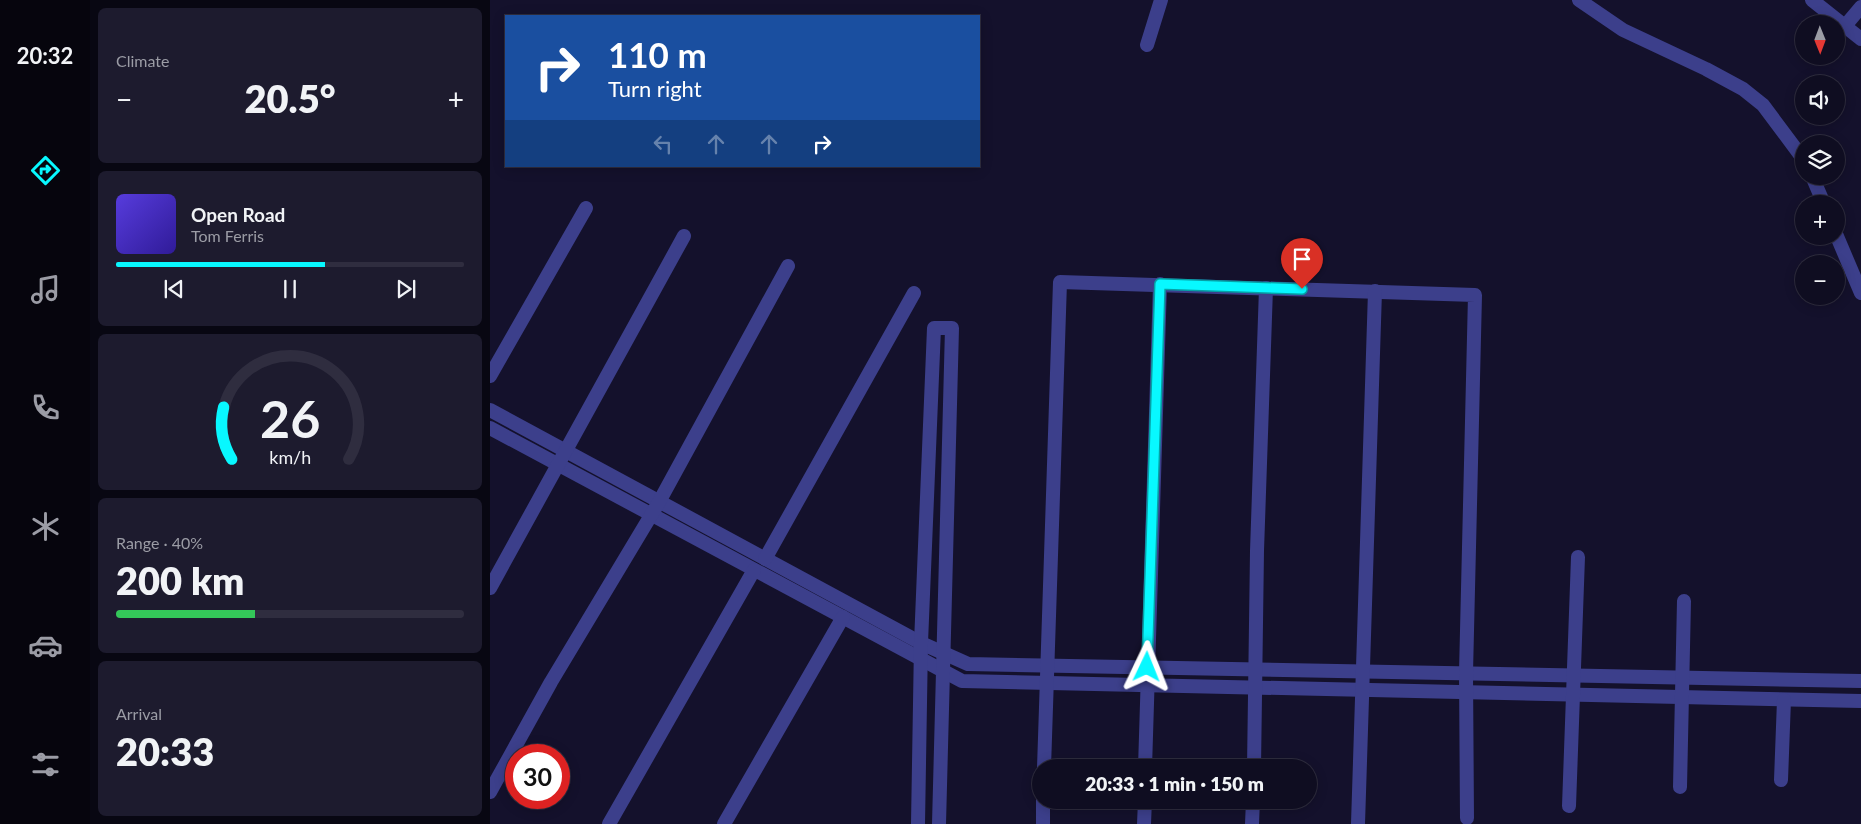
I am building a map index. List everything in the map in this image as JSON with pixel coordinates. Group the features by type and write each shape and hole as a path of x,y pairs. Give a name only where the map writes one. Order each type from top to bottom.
{"street":[{"path":"1147,45 1161,0"},
{"path":"1579,0 1623,30 1706,69 1742,89 1763,105 1795,148"},
{"path":"1812,0 1831,15"},
{"path":"1861,7 1845,26 1861,39"},
{"path":"490,376 586,208"},
{"path":"490,588 684,236"},
{"path":"1841,245 1861,293"},
{"path":"490,792 551,682 659,502 788,266"},
{"path":"1044,759 1045,682 1060,282 1475,295 1466,673 1467,818"},
{"path":"1145,759 1160,284"},
{"path":"1254,759 1257,669 1257,551 1266,288"},
{"path":"1358,824 1361,690 1376,291"},
{"path":"765,559 914,293"},
{"path":"918,824 921,643 934,328 952,328 939,824"},
{"path":"490,410 921,643 968,664 1861,681"},
{"path":"490,428 962,680 1861,701"},
{"path":"1569,806 1578,557"},
{"path":"609,824 754,570"},
{"path":"1680,787 1684,601"},
{"path":"724,824 843,617"},
{"path":"1781,780 1784,700"},
{"path":"1043,809 1043,824"},
{"path":"1144,824 1145,809"},
{"path":"1252,824 1253,809"}],"route":[{"path":"1147,667 1160,284 1302,289"}]}
